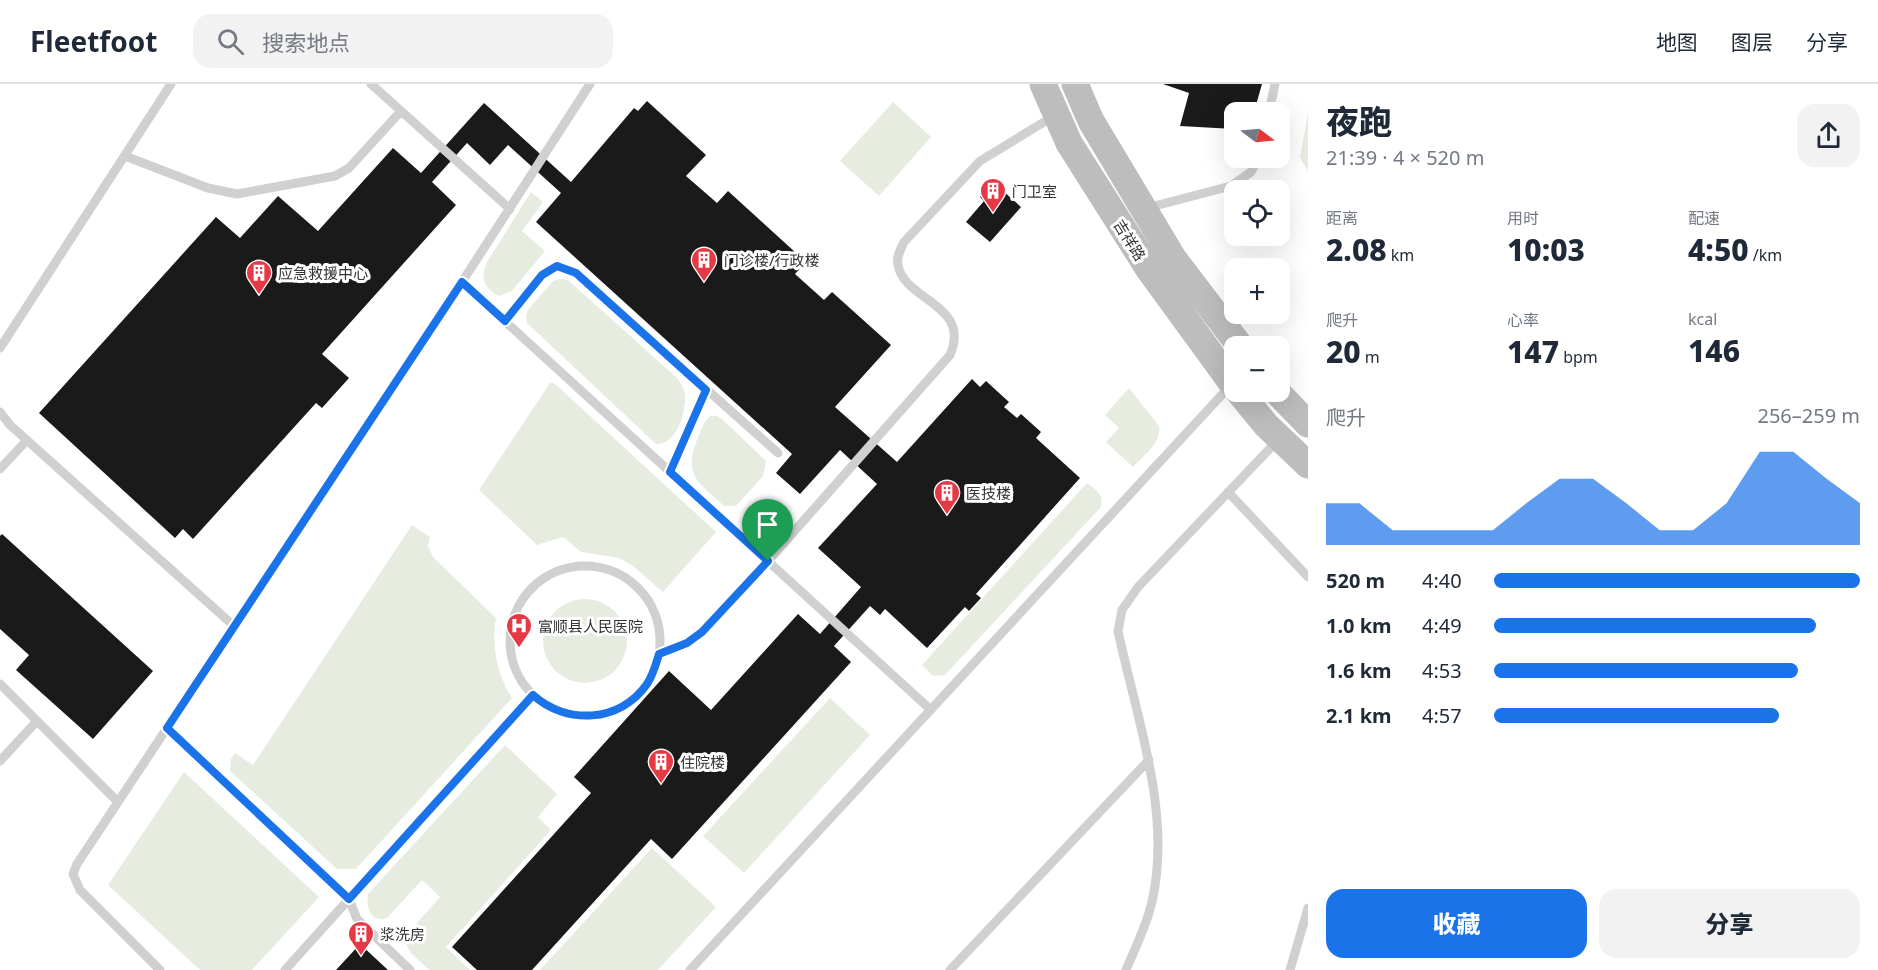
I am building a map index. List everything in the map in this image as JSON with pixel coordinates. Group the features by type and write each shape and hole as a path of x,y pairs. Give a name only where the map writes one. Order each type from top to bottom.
{"main road":[{"name":"吉祥路","path":"1043,84 1069,143 1148,268 1224,372"},
{"name":"吉祥路","path":"1075,84 1091,121 1173,258 1232,336"},
{"name":"吉祥路","path":"1248,402 1308,465"},
{"path":"1287,402 1308,424"}],"lane":[{"path":"0,348 171,84"},
{"path":"371,84 510,209"},
{"path":"160,970 80,890 73,874 77,864 462,282 590,84"},
{"path":"1271,102 1275,84"},
{"path":"125,156 208,188 237,194 334,176 349,168 401,111"},
{"path":"659,654 687,643 702,632 768,561 950,355 955,343 955,332 949,319 902,277 898,256 904,242 980,161 1056,115"},
{"path":"1145,208 1231,186 1251,172 1253,168"},
{"path":"505,321 542,275 557,266 576,273 778,453"},
{"path":"462,282 931,710"},
{"path":"670,472 706,390"},
{"path":"690,970 1224,399"},
{"path":"0,412 10,425 234,626"},
{"path":"1126,970 1143,931 1153,898 1159,857 1157,818 1149,760 1118,631 1122,610 1138,587 1280,438"},
{"path":"0,469 27,440"},
{"path":"1228,492 1308,577"},
{"path":"580,566 605,569 628,580 641,591 650,605 657,620 660,637 659,654 646,685 635,698 606,714 572,716 556,711 533,695 519,678 510,646 511,629 524,598 548,575 580,566"},
{"path":"0,684 118,802"},
{"path":"285,970 533,695"},
{"path":"0,761 37,721"},
{"path":"167,728 349,899 357,919 410,970"},
{"path":"950,970 1149,760"},
{"path":"1290,970 1308,908"}],"shaded area":[{"path":"893,102 931,137 879,196 840,161"},
{"path":"1308,113 1308,171 1300,157"},
{"path":"531,192 543,202 522,231 545,251 512,291 499,296 484,282 485,268"},
{"path":"568,280 677,378 684,390 685,402 679,426 670,439 656,444 527,323 528,310 553,281"},
{"path":"550,383 554,383 716,532 663,592 633,566 619,558 581,552 563,537 537,545 479,490"},
{"path":"1129,388 1159,426 1155,444 1133,467 1106,442 1119,428 1105,415"},
{"path":"711,416 721,418 766,461 763,476 736,506 724,506 701,484 693,471 693,452 704,423"},
{"path":"1087,483 1101,496 1100,508 945,675 933,676 922,665"},
{"path":"412,525 430,537 428,546 433,557 496,618 494,639 499,670 512,698 356,869 337,869 230,771 231,759 235,753 253,765"},
{"path":"577,599 593,599 609,606 620,617 627,633 624,657 615,671 593,683 577,683 561,676 550,665 543,649 543,633 550,617 561,606"},
{"path":"830,698 870,735 744,873 703,836"},
{"path":"505,745 557,794 538,817 551,830 446,947 470,970 429,970 411,953 405,942 408,933 440,897 422,880 387,918 381,919 370,913 368,894"},
{"path":"184,772 319,897 252,970 200,970 108,885"},
{"path":"652,848 716,907 658,970 540,970"}],"building":[{"path":"1163,84 1262,84 1257,102 1224,102 1224,128 1180,126 1189,93"},
{"path":"647,101 706,155 686,176 717,203 728,191 806,262 795,274 824,300 832,292 891,345 835,407 897,462 972,379 980,387 986,381 1009,402 1004,407 1017,418 1021,414 1041,432 1036,438 1080,478 976,594 981,598 969,611 965,607 927,648 885,609 880,615 870,606 834,646 851,662 672,859 651,839 532,970 477,970 452,947 591,793 574,777 669,671 711,710 798,614 820,634 861,587 818,548 877,484 840,450 800,494 776,473 792,454 536,222 561,193 508,145 490,165 467,143 432,182 456,205 322,354 349,378 322,408 316,403 193,539 183,529 175,538 39,413 216,217 240,238 278,196 318,231 393,148 421,173 484,103 571,182 634,108 638,111"},
{"name":"门卫室","path":"993,182 1021,207 990,242 966,222 984,201 980,197"},
{"path":"2,534 153,671 93,739 16,670 29,655 0,629 0,536"},
{"name":"浆洗房","path":"360,944 388,970 336,970"}],"place":[{"name":"门卫室","path":"993,214"},
{"name":"门诊楼/行政楼","path":"704,283"},
{"name":"应急救援中心","path":"259,296"},
{"name":"医技楼","path":"947,516"},
{"name":"富顺县人民医院","path":"519,649"},
{"name":"住院楼","path":"661,785"},
{"name":"浆洗房","path":"361,957"}],"route":[{"path":"557,266 576,273 706,390 670,472 768,561 702,632 687,643 659,654 646,685 635,698 621,707 606,714 572,716 541,703 533,695 349,899 167,728 462,282 505,321 542,275 557,266"}]}
